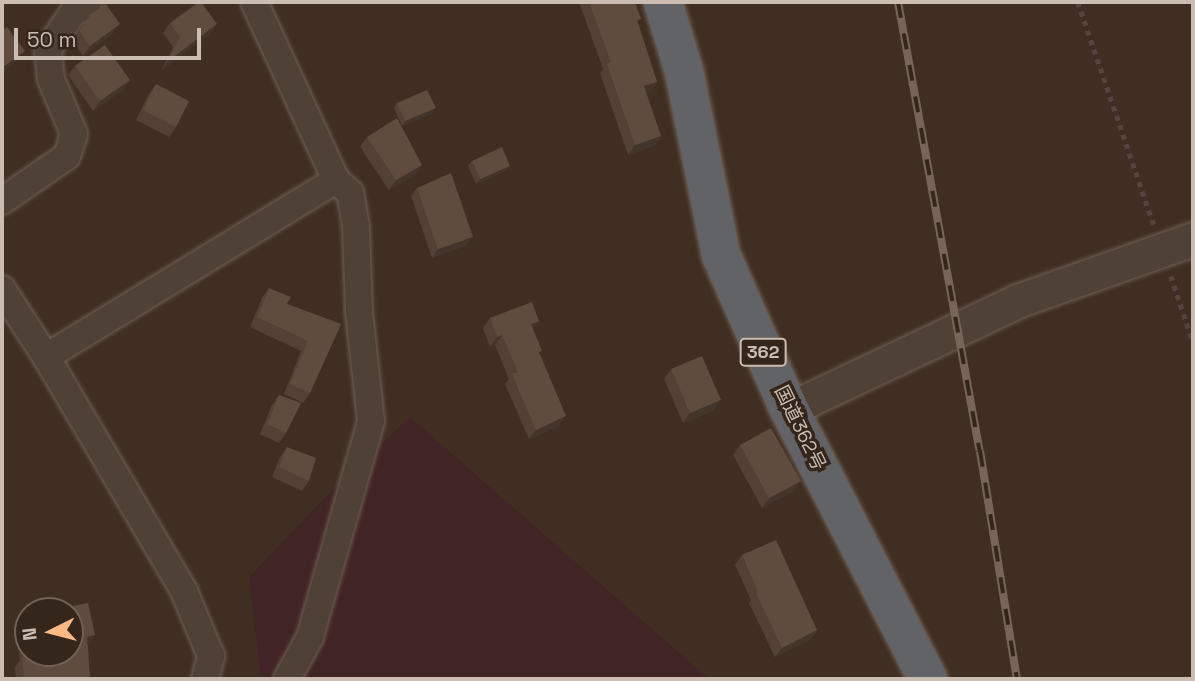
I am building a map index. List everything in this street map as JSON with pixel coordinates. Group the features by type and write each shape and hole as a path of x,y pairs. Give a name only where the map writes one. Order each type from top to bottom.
{"highway":[{"name":"国道362号","path":"663,2 684,71 720,255 789,409 928,679"}],"street":[{"path":"2,201 67,156 75,134 51,79 48,49 74,13 89,2"},
{"path":"254,2 336,180 349,193 356,226 359,313 371,421 310,637 287,679"},
{"path":"46,357 336,180"},
{"path":"789,409 1017,301 1193,239"},
{"path":"2,289 46,357 184,591 211,656 205,679"}],"path":[{"path":"1078,2 1193,342"}],"shaded area":[{"path":"410,417 709,679 261,679 249,577 323,500"}],"building":[{"path":"199,2 217,24 168,61 180,37 170,23"},
{"path":"589,2 635,2 641,19 637,20 657,82 644,86 661,136 635,145 607,64 611,62"},
{"path":"106,4 120,24 90,46 79,31 91,14"},
{"path":"7,27 25,51 2,68 2,31"},
{"path":"105,45 130,80 100,101 75,66"},
{"path":"156,84 189,101 176,127 143,110"},
{"path":"427,90 436,108 405,121 397,103"},
{"path":"397,118 422,165 396,180 367,137"},
{"path":"502,147 510,166 480,179 472,161"},
{"path":"451,173 473,237 438,249 417,188"},
{"path":"269,288 291,297 287,304 341,324 310,393 290,384 308,341 257,317"},
{"path":"532,302 539,321 531,324 542,351 539,352 566,416 536,430 512,374 518,372 502,335 497,337 490,318"},
{"path":"702,356 721,400 690,413 671,369"},
{"path":"279,395 301,403 286,433 267,424"},
{"path":"771,428 801,481 769,498 740,445"},
{"path":"287,447 316,458 309,481 279,467"},
{"path":"776,540 817,630 782,648 756,593 758,592 742,555"},
{"path":"88,603 95,635 87,637 90,679 24,679 23,667 84,667 84,604"}],"railway":[{"path":"898,2 980,451 1017,679"}]}
